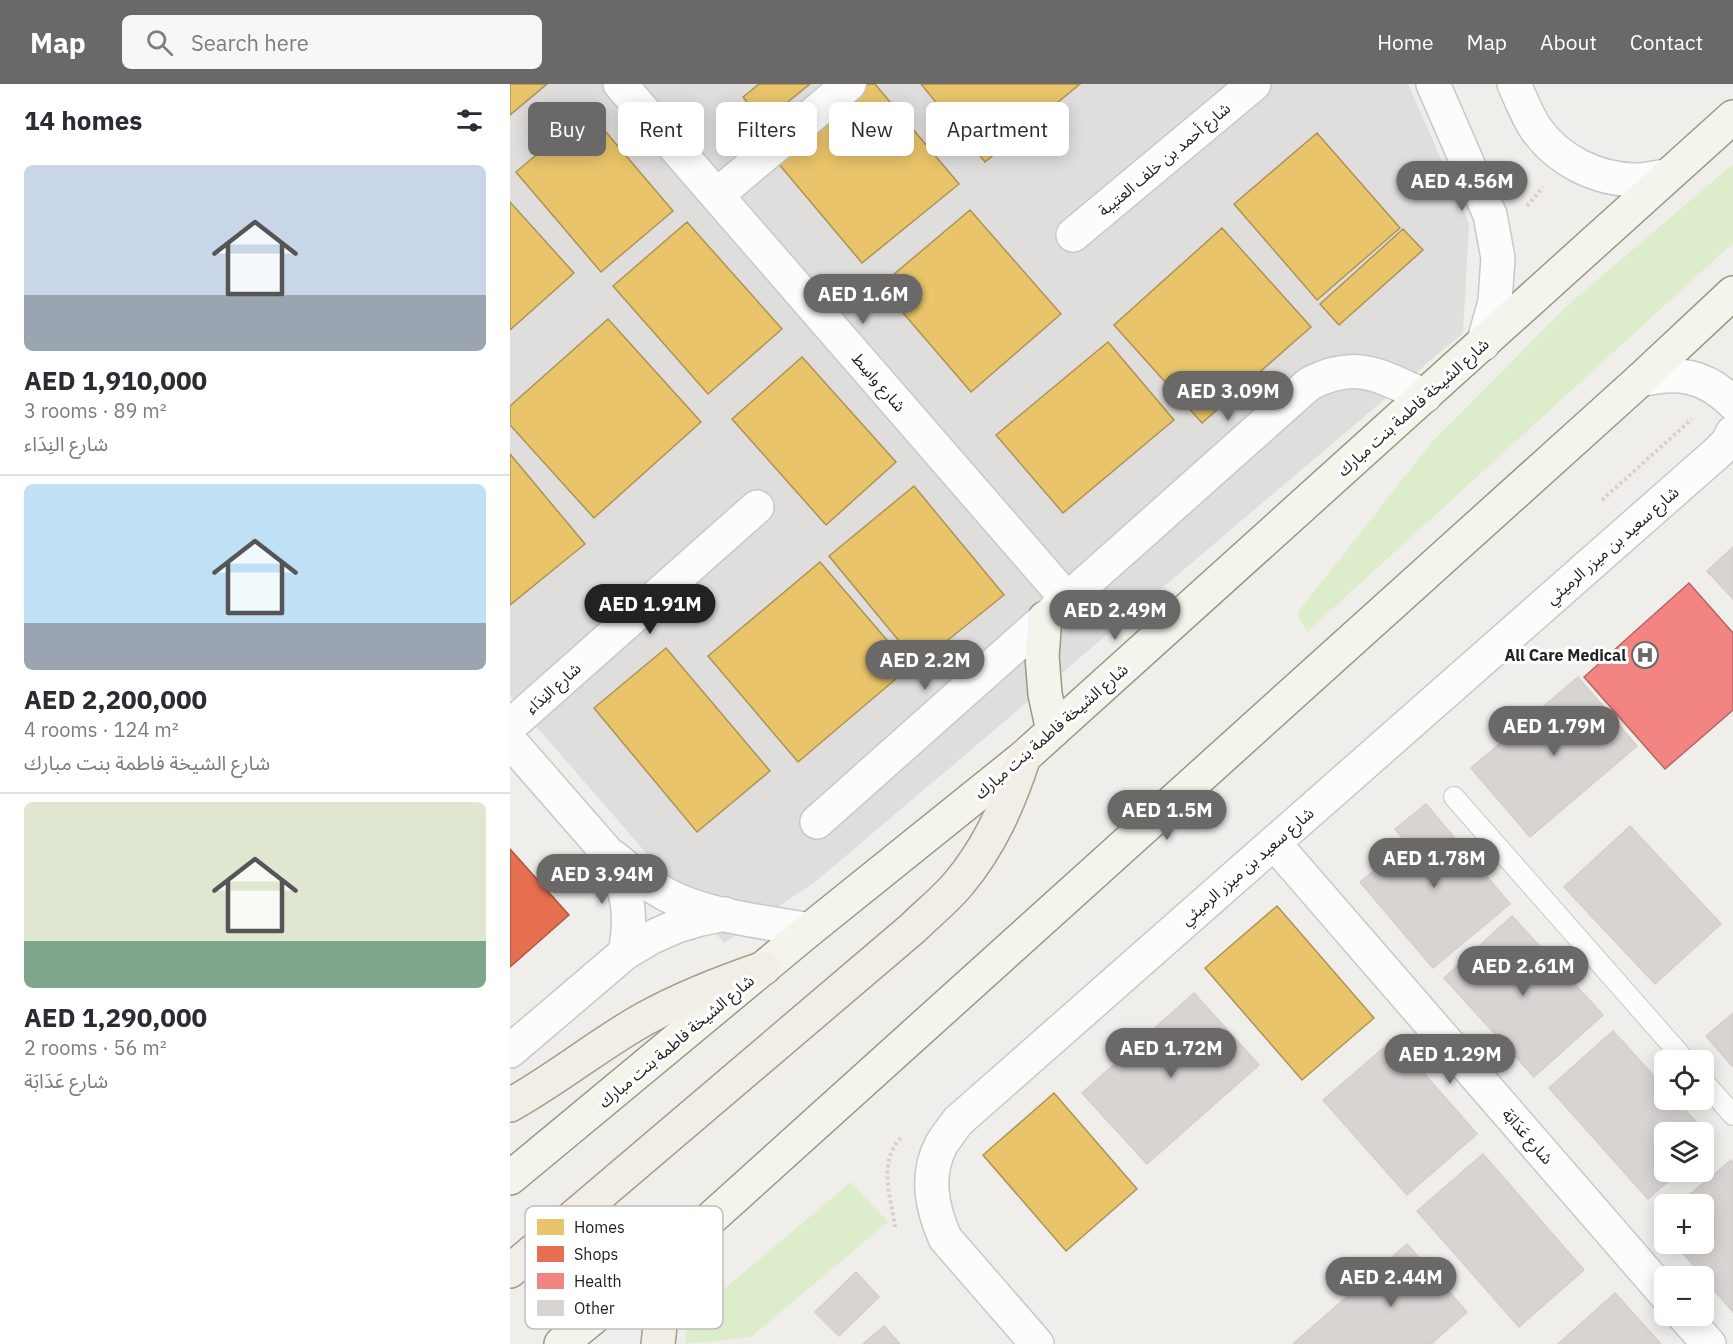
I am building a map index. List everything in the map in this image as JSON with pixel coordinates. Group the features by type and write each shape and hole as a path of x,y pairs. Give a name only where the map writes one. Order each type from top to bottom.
{"main road":[{"name":"شارع الشيخة فاطمة بنت مبارك","path":"510,1178 809,930 1024,757 1733,117"},
{"path":"723,1207 1640,380 1733,293"},
{"path":"1053,731 1045,694 1042,656 1056,609"},
{"path":"586,1206 913,928 959,884 992,837 1013,790 1024,757"},
{"path":"510,1105 644,1019 723,982 764,968"},
{"path":"510,1271 525,1258"},
{"path":"561,1344 579,1329"},
{"path":"658,1344 660,1329"}],"street":[{"name":"شارع واسِط","path":"620,84 717,195 1056,609"},
{"path":"717,195 849,84"},
{"name":"شارع أحمد بن خلف العتيبة","path":"1073,235 1254,84"},
{"path":"1433,84 1486,205 1493,230 1498,258 1495,302 1483,344"},
{"path":"1514,84 1535,128 1555,151 1580,167 1608,177 1637,180 1667,176"},
{"path":"817,822 1309,384 1323,376 1356,370 1372,373 1425,396"},
{"path":"1640,380 1661,375 1682,376 1703,382 1722,392 1733,404"},
{"name":"شارع سعيد بن ميزر الرميثي","path":"1037,1344 945,1238 936,1218 931,1191 932,1169 941,1146 958,1121 1718,452 1733,432"},
{"name":"شارع النِدَاء","path":"510,726 757,507"},
{"path":"510,741 606,851 617,869 625,890 629,911 629,932 625,953"},
{"name":"شارع عَدَابَة","path":"1274,843 1654,1281"},
{"path":"606,851 667,895 697,907 809,930"},
{"path":"510,1051 625,953 677,926 725,914"},
{"path":"1693,1326 1709,1344"}],"lane":[{"path":"1454,797 1676,1050"},
{"path":"1714,1093 1733,1115"}],"path":[{"path":"1493,230 1518,218 1565,157"}],"shaded area":[{"path":"510,84 1408,84 1469,223 1463,333 815,882 724,943 510,696"}],"green space":[{"path":"1733,164 1733,243 1307,632 1297,613 1432,442 1569,304"},
{"path":"851,1182 888,1222 751,1337 686,1344 685,1329 723,1329 723,1290"}],"building: Homes":[{"path":"510,84 547,84 510,115"},
{"path":"759,84 810,84 788,102 747,102 743,97"},
{"path":"860,84 875,84 890,102 839,102"},
{"path":"921,84 1080,84 1058,102 936,102"},
{"path":"829,110 829,156 914,156 914,130 926,145 926,156 935,156 959,184 862,263 773,157 817,156 817,120"},
{"path":"606,132 618,146 618,156 626,156 673,211 601,272 516,172 535,156 606,156"},
{"path":"1317,133 1400,228 1317,300 1234,204"},
{"path":"980,156 992,156 985,162"},
{"path":"510,202 574,273 510,330"},
{"path":"970,210 1061,314 971,392 880,286"},
{"path":"687,222 782,329 708,394 613,286"},
{"path":"1222,228 1311,327 1202,423 1114,325"},
{"path":"1403,229 1423,250 1339,325 1320,304"},
{"path":"608,319 701,422 594,518 510,425 510,406"},
{"path":"1108,342 1174,420 1063,513 996,435"},
{"path":"802,357 896,462 826,525 732,419"},
{"path":"510,454 585,544 510,605"},
{"path":"914,486 1004,595 918,664 829,556"},
{"path":"820,562 910,667 798,762 708,656"},
{"path":"666,648 770,771 697,832 594,708"},
{"path":"1277,906 1374,1018 1302,1080 1205,968"},
{"path":"1054,1093 1137,1189 1066,1251 983,1155"}],"building: Shops":[{"path":"510,849 569,915 510,967"}],"building: Health":[{"path":"1689,583 1733,633 1733,710 1665,769 1584,677"}],"building: Other":[{"path":"1733,547 1733,599 1707,571"},
{"path":"1578,677 1637,746 1530,837 1471,768"},
{"path":"1426,804 1510,904 1433,968 1360,882 1407,843 1395,829"},
{"path":"1630,826 1721,924 1655,984 1564,887"},
{"path":"1512,916 1603,1015 1534,1077 1444,978"},
{"path":"1194,993 1259,1065 1147,1164 1082,1093"},
{"path":"1733,1013 1733,1067 1706,1036"},
{"path":"1613,1031 1654,1076 1654,1110 1685,1110 1696,1122 1654,1122 1654,1182 1668,1182 1648,1199 1549,1088"},
{"path":"1394,1039 1477,1134 1407,1195 1323,1100"},
{"path":"1483,1154 1584,1270 1519,1327 1417,1211"},
{"path":"1731,1160 1733,1163 1733,1312 1714,1290 1714,1266 1694,1266 1684,1254 1714,1254 1714,1194 1690,1194 1704,1182 1714,1182 1714,1174"},
{"path":"1407,1244 1467,1312 1431,1344 1293,1344"},
{"path":"856,1272 879,1297 839,1336 815,1312"},
{"path":"1615,1293 1661,1344 1558,1344"},
{"path":"884,1326 900,1344 863,1344"}],"place":[{"name":"All Care Medical","path":"1645,655"}]}
